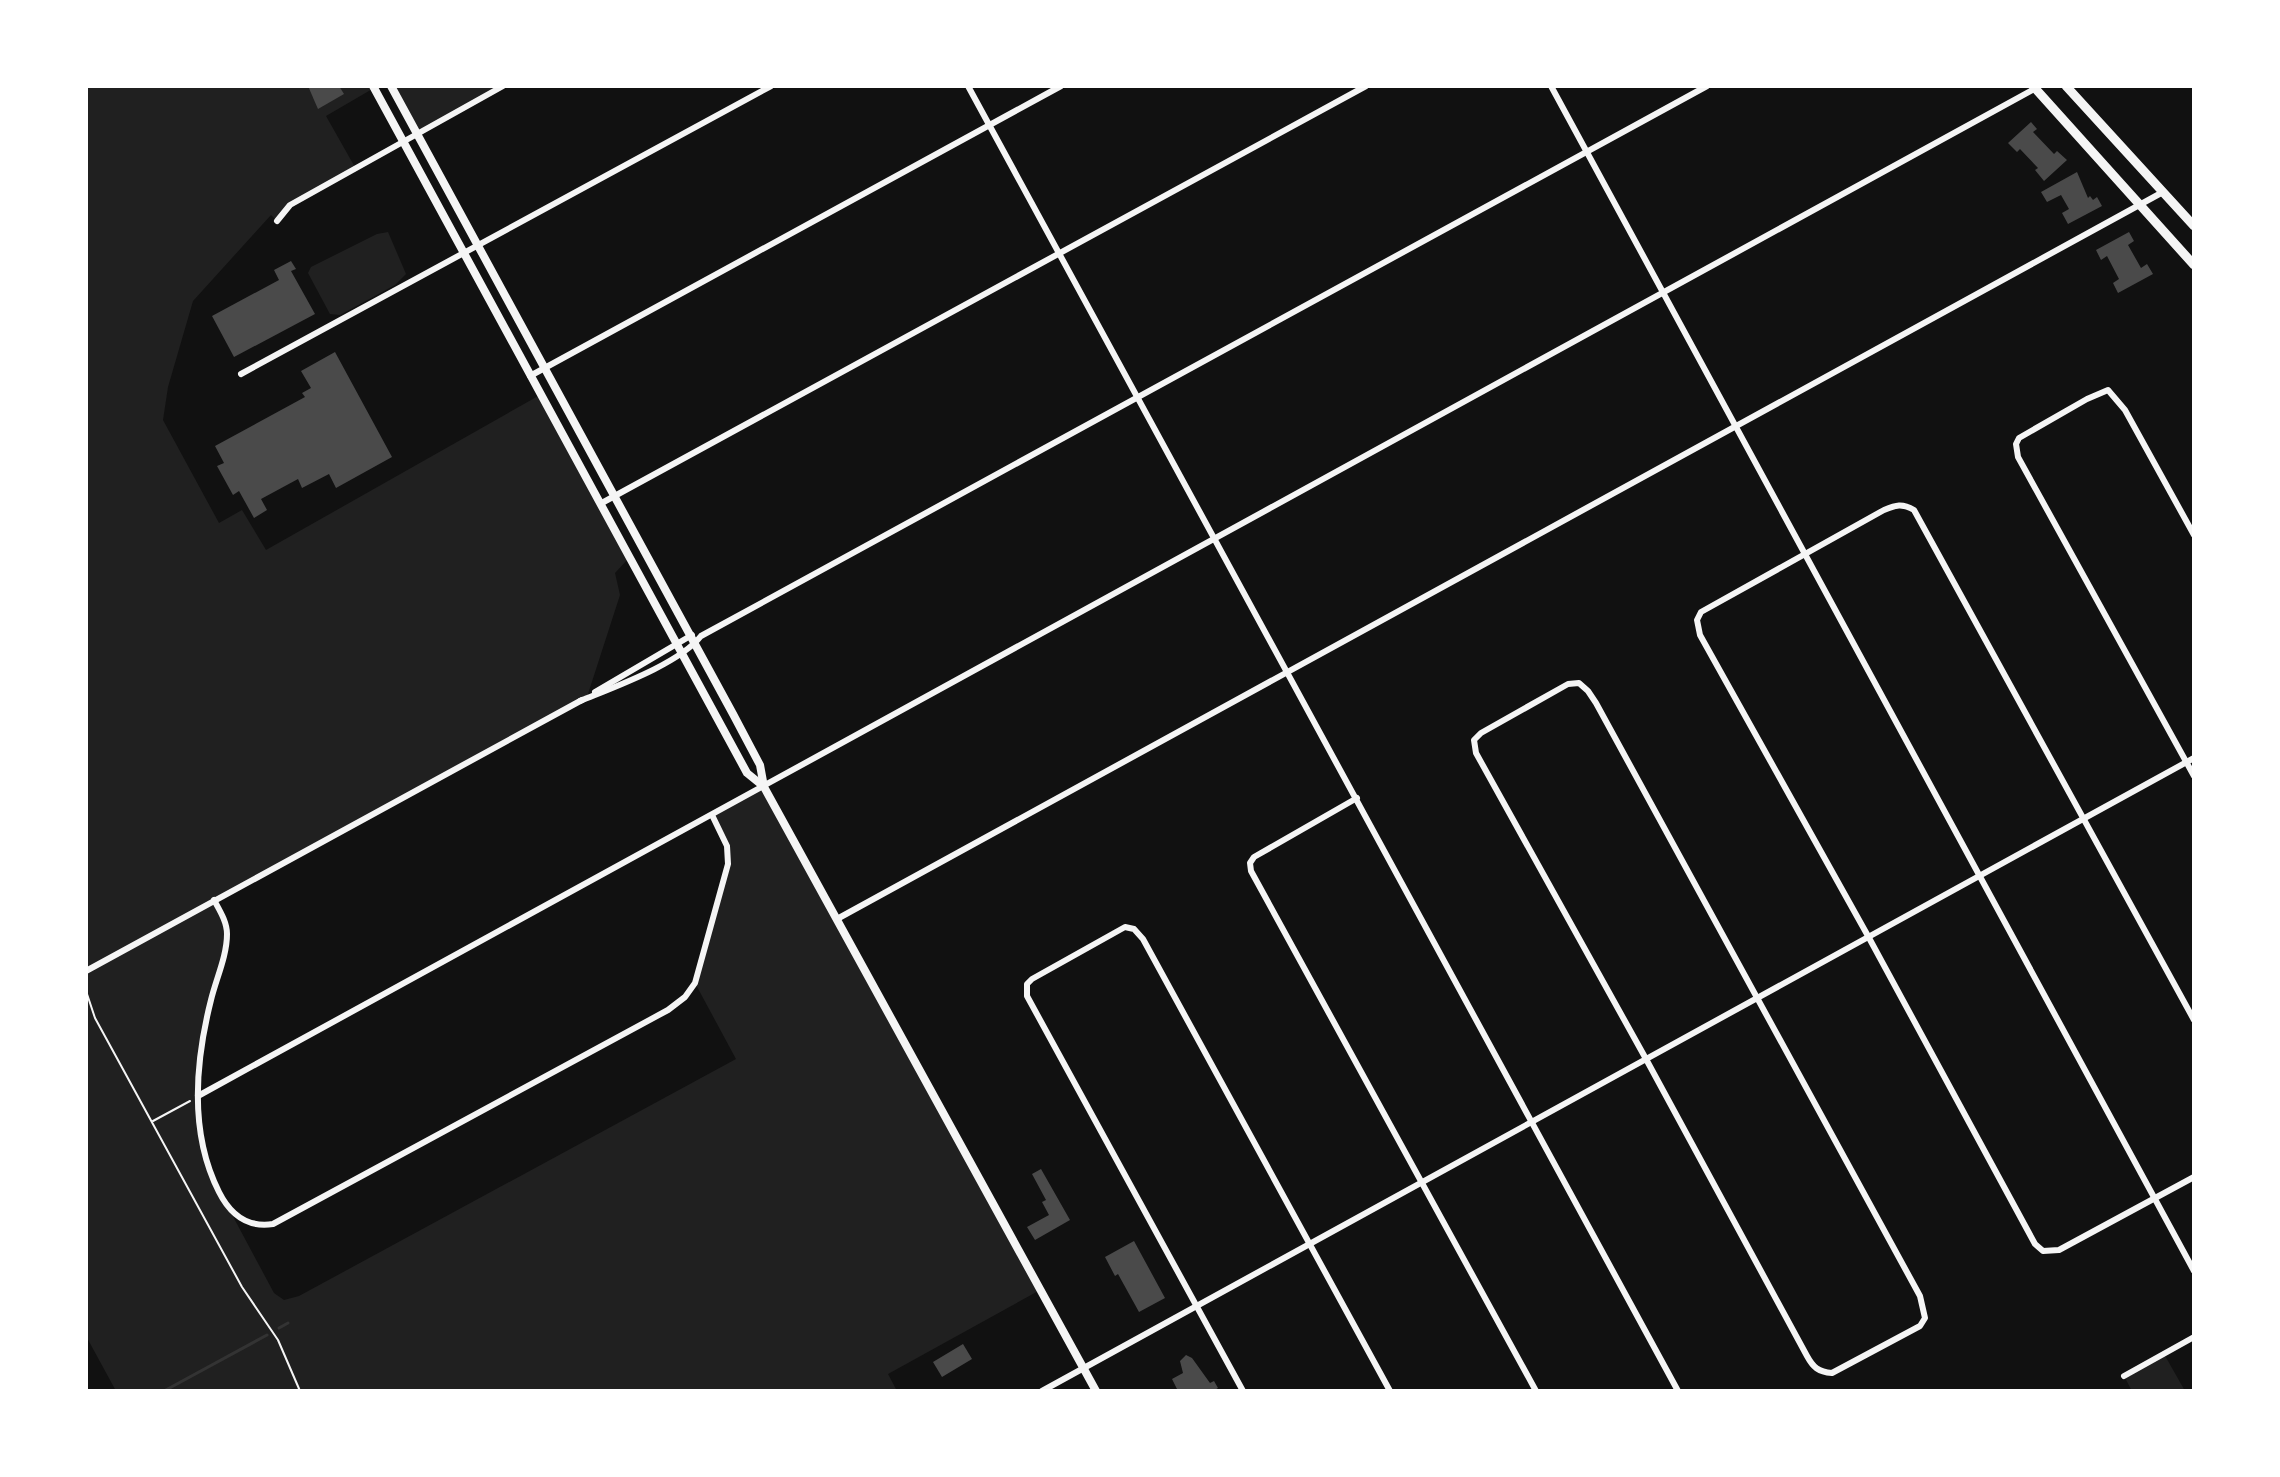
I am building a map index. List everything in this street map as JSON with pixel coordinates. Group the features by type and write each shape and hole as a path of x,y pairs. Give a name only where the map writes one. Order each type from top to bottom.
{"highway":[{"path":"2066,86 2194,226"},
{"path":"2035,87 2194,265"}],"main road":[{"path":"373,86 680,654 747,773 764,787"},
{"path":"391,86 695,639 760,765 764,787 1096,1391"}],"street":[{"path":"277,221 290,205 503,86"},
{"path":"241,374 771,86"},
{"path":"968,86 1678,1391"},
{"path":"530,376 1061,86"},
{"path":"600,504 1366,86"},
{"path":"1551,86 2194,1271"},
{"path":"86,971 580,701 675,644 695,639 1707,86"},
{"path":"198,1096 2035,87"},
{"path":"837,919 2163,192"},
{"path":"2194,535 2125,410 2108,390 2019,438 2016,444 2018,457 2194,776"},
{"path":"2194,1020 1914,510 1897,504 1709,606 1697,620 1697,627 2035,1244 2043,1251 2059,1250 2194,1177"},
{"path":"580,701 633,679 680,654 695,639"},
{"path":"1579,683 1588,691 1758,998 1920,1296 1925,1318 1920,1326 1832,1373 1822,1373 1813,1367 1476,753 1474,740 1481,733 1568,684 1579,683"},
{"path":"1042,1391 2194,758"},
{"path":"1357,798 1254,857 1250,863 1251,871 1536,1391"},
{"path":"214,900 225,921 227,937 206,1020 198,1096 199,1127 205,1159 229,1209 242,1220 259,1225 273,1224 678,1003 695,983 725,877 727,846 712,815"},
{"path":"1243,1391 1027,996 1027,984 1032,979 1117,930 1130,927 1143,939 1390,1391"},
{"path":"2124,1376 2194,1337"}],"path":[{"path":"86,991 95,1018 242,1287 278,1340 300,1391"},
{"path":"152,1122 198,1096"}],"shaded area":[{"path":"86,86 374,88 326,116 356,169 290,205 277,221 271,215 193,301 168,387 163,420 219,523 242,510 266,550 540,395 628,559 615,573 620,595 587,697 215,900 227,937 212,995 199,1073 203,1150 229,1209 274,1293 284,1300 299,1296 736,1059 695,983 728,854 712,815 764,787 1040,1290 888,1374 897,1391 116,1391 86,1336"},
{"path":"391,86 503,86 417,133"},
{"path":"388,232 406,274 395,285 340,315 330,314 308,273 311,267 377,234"},
{"path":"2164,1354 2185,1391 2132,1391 2124,1376"}],"building":[{"path":"308,86 339,86 344,94 318,109"},
{"path":"2031,122 2037,129 2033,132 2054,154 2057,151 2067,160 2044,181 2035,170 2038,168 2020,149 2017,152 2008,143"},
{"path":"2077,172 2088,198 2090,196 2093,200 2097,197 2102,206 2068,224 2062,213 2069,209 2061,195 2047,202 2041,192"},
{"path":"2129,232 2134,241 2128,245 2141,268 2147,264 2153,274 2118,293 2113,283 2119,279 2107,256 2101,260 2096,250"},
{"path":"291,261 296,269 291,271 315,314 234,357 212,316 279,280 274,270"},
{"path":"335,352 392,457 336,488 329,474 302,488 298,479 261,499 267,510 254,518 239,491 233,495 217,466 224,463 215,446 305,397 302,393 311,388 301,371"},
{"path":"1041,1169 1070,1220 1035,1240 1027,1227 1049,1215 1042,1202 1046,1200 1032,1174"},
{"path":"1134,1241 1165,1298 1139,1312 1105,1257"},
{"path":"963,1344 972,1359 942,1377 933,1362"},
{"path":"1186,1355 1218,1388 1213,1391 1178,1391 1172,1379 1183,1373 1180,1361"}],"waterway":[{"path":"279,1328 288,1323"},
{"path":"164,1391 267,1335"}]}
